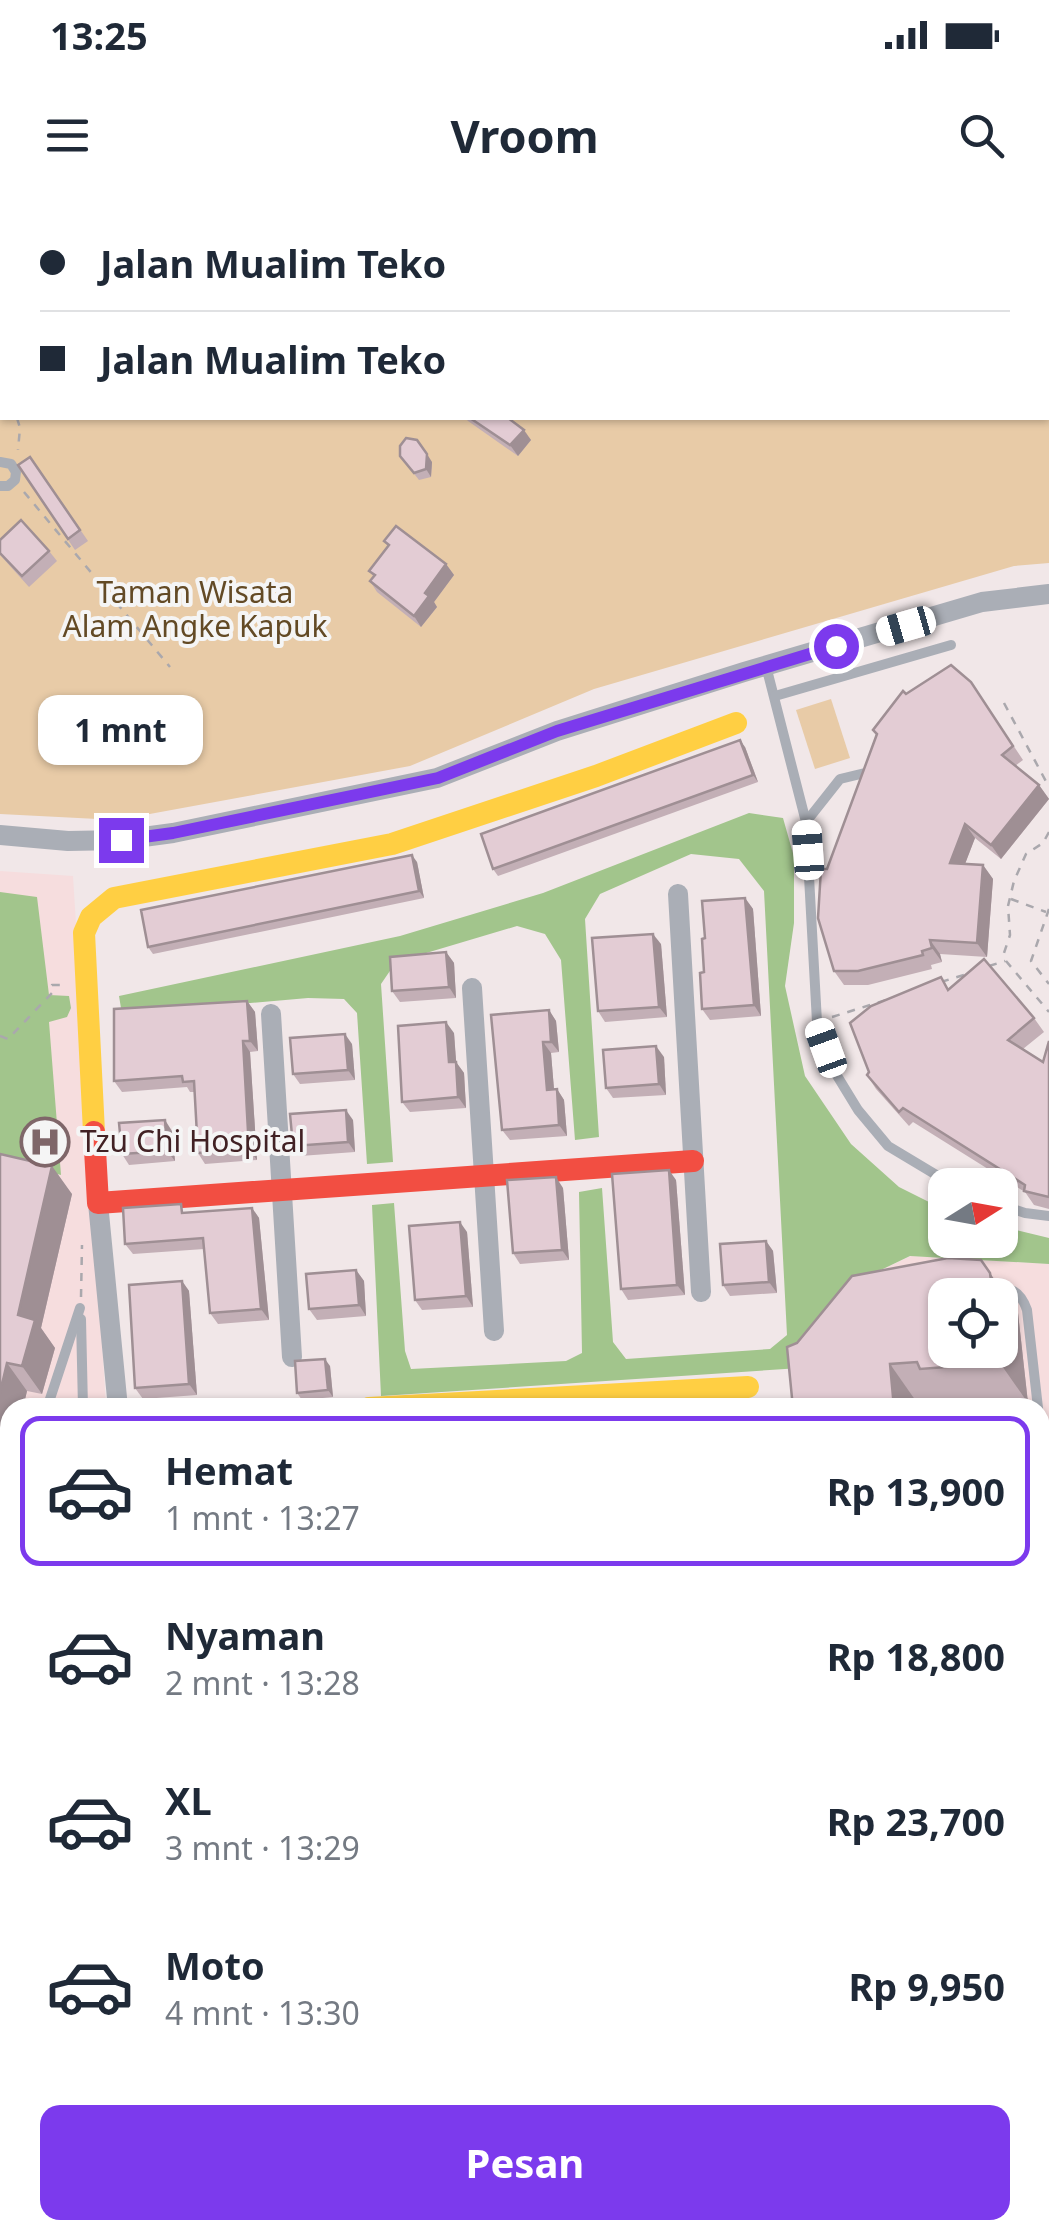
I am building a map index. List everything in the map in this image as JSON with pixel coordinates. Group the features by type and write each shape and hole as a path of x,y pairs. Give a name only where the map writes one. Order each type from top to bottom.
{"street":[{"path":"0,836 121,840 173,833 438,778 557,731 766,666 982,602 1049,594"},
{"path":"117,1398 98,1203 84,933 100,906 128,894 392,844 596,776 736,723"},
{"path":"678,894 700,1292"},
{"path":"472,988 494,1331"},
{"path":"270,1014 292,1357"},
{"path":"98,1203 693,1160"},
{"path":"549,1398 748,1387"}],"lane":[{"path":"0,486 8,486 14,480 16,472 6,463"},
{"path":"775,696 950,645"},
{"path":"766,666 806,822 817,1022 836,1074 858,1110 888,1146 928,1170"},
{"path":"806,822 840,779 870,772"},
{"path":"1018,1211 1049,1216"},
{"path":"1018,1295 1027,1310 1037,1398"},
{"path":"50,1398 80,1308 83,1398"}],"path":[{"path":"6,463 20,447 16,420"},
{"path":"14,480 170,667"},
{"path":"1004,703 1049,787"},
{"path":"1049,832 1043,842 1026,854 1010,898 1006,961 1049,1012"},
{"path":"1010,898 1048,911 1030,961 1049,984"},
{"path":"988,967 1006,961"},
{"path":"931,985 968,973"},
{"path":"0,1036 8,1039 52,993"},
{"path":"817,1022 893,998"}],"shaded area":[{"path":"749,813 783,818 794,857 794,923 785,986 805,1076 851,1144 899,1187 928,1202 928,1257 910,1256 858,1281 800,1368 381,1396 372,1205 394,1203 405,1351 411,1369 566,1361 582,1353 579,1192 602,1188 613,1342 626,1359 770,1349 787,1335 764,891 739,859 691,854 600,894 585,919 599,1137 575,1140 561,960 545,934 517,926 396,962 381,984 393,1162 367,1164 357,1013 344,999 308,998 122,1014 119,996 400,936 543,893"},
{"name":"Tzu Chi Hospital","path":"0,871 73,876 105,1398 0,1398"},
{"path":"0,892 37,897 49,995 69,996 71,1008 67,1017 49,1022 61,1175 0,1159"},
{"path":"1018,1230 1049,1238 1049,1264 945,1258 1018,1258"},
{"path":"911,1256 1049,1264 1049,1398 806,1398 858,1281"}],"green space":[{"name":"Taman Wisata Alam Angke Kapuk","path":"0,420 1049,420 1049,563 1014,566 594,689 410,766 117,820 0,814"},
{"path":"831,699 850,758 815,769 796,710"}],"building":[{"path":"473,420 511,420 524,430 510,445"},
{"path":"406,438 417,440 427,454 426,469 414,473 400,456 400,446"},
{"path":"30,457 80,530 68,539 18,465"},
{"path":"21,520 49,551 22,576 0,553 0,540"},
{"path":"396,526 446,564 414,616 370,581 375,575 369,571 389,545 384,541"},
{"path":"951,665 971,682 1013,746 1002,755 1039,785 991,845 965,824 950,863 983,865 977,943 930,940 932,948 922,951 923,955 858,971 834,971 818,918 821,869 827,869 877,734 873,730 903,691 906,694"},
{"path":"740,740 753,775 493,869 481,834"},
{"path":"412,855 419,891 148,947 141,910"},
{"path":"745,898 754,1005 702,1009 702,901"},
{"path":"653,934 659,1007 598,1011 592,938"},
{"path":"446,952 449,987 392,991 390,957"},
{"path":"984,959 1034,1018 1008,1040 1043,1062 1049,1041 1049,1197 1024,1191 1025,1185 1018,1181 1018,1168 998,1168 903,1108 899,1112 867,1075 850,1023 871,1006 941,977 948,990"},
{"path":"247,1001 250,1041 243,1041 249,1149 198,1153 194,1081 183,1082 182,1076 114,1081 114,1009"},
{"path":"549,1010 551,1042 543,1042 547,1090 557,1089 559,1125 502,1130 491,1015"},
{"path":"446,1022 449,1062 456,1062 458,1097 402,1102 398,1026"},
{"path":"345,1034 348,1070 293,1074 290,1038"},
{"path":"656,1046 659,1084 606,1088 603,1050"},
{"path":"346,1110 348,1142 293,1146 290,1114"},
{"path":"165,1120 167,1151 122,1154 119,1123"},
{"path":"0,1154 52,1166 18,1315 35,1320 22,1366 7,1363 0,1393"},
{"path":"669,1170 677,1285 621,1289 612,1174"},
{"path":"556,1177 562,1250 513,1253 507,1180"},
{"path":"181,1204 182,1213 252,1208 261,1309 210,1313 203,1238 125,1244 123,1208"},
{"path":"460,1222 466,1296 415,1300 409,1226"},
{"path":"766,1241 769,1282 723,1285 720,1244"},
{"path":"948,1258 981,1260 990,1273 991,1278 928,1278 928,1368 933,1368 920,1369 917,1362 890,1364 893,1398 792,1398 787,1347 797,1343 852,1276"},
{"path":"356,1270 359,1305 309,1309 306,1274"},
{"path":"182,1281 189,1384 135,1388 129,1285"},
{"path":"325,1359 328,1390 297,1393 295,1361"}],"traffic: slow":[{"path":"94,1132 84,933 91,917 114,898 392,844 596,776 736,723"},
{"path":"549,1398 748,1387"}],"traffic: jam":[{"path":"94,1132 98,1203 693,1161"}],"place":[{"name":"Tzu Chi Hospital","path":"45,1142"}],"route":[{"path":"121,840 173,833 438,778 557,731 836,646"}]}
